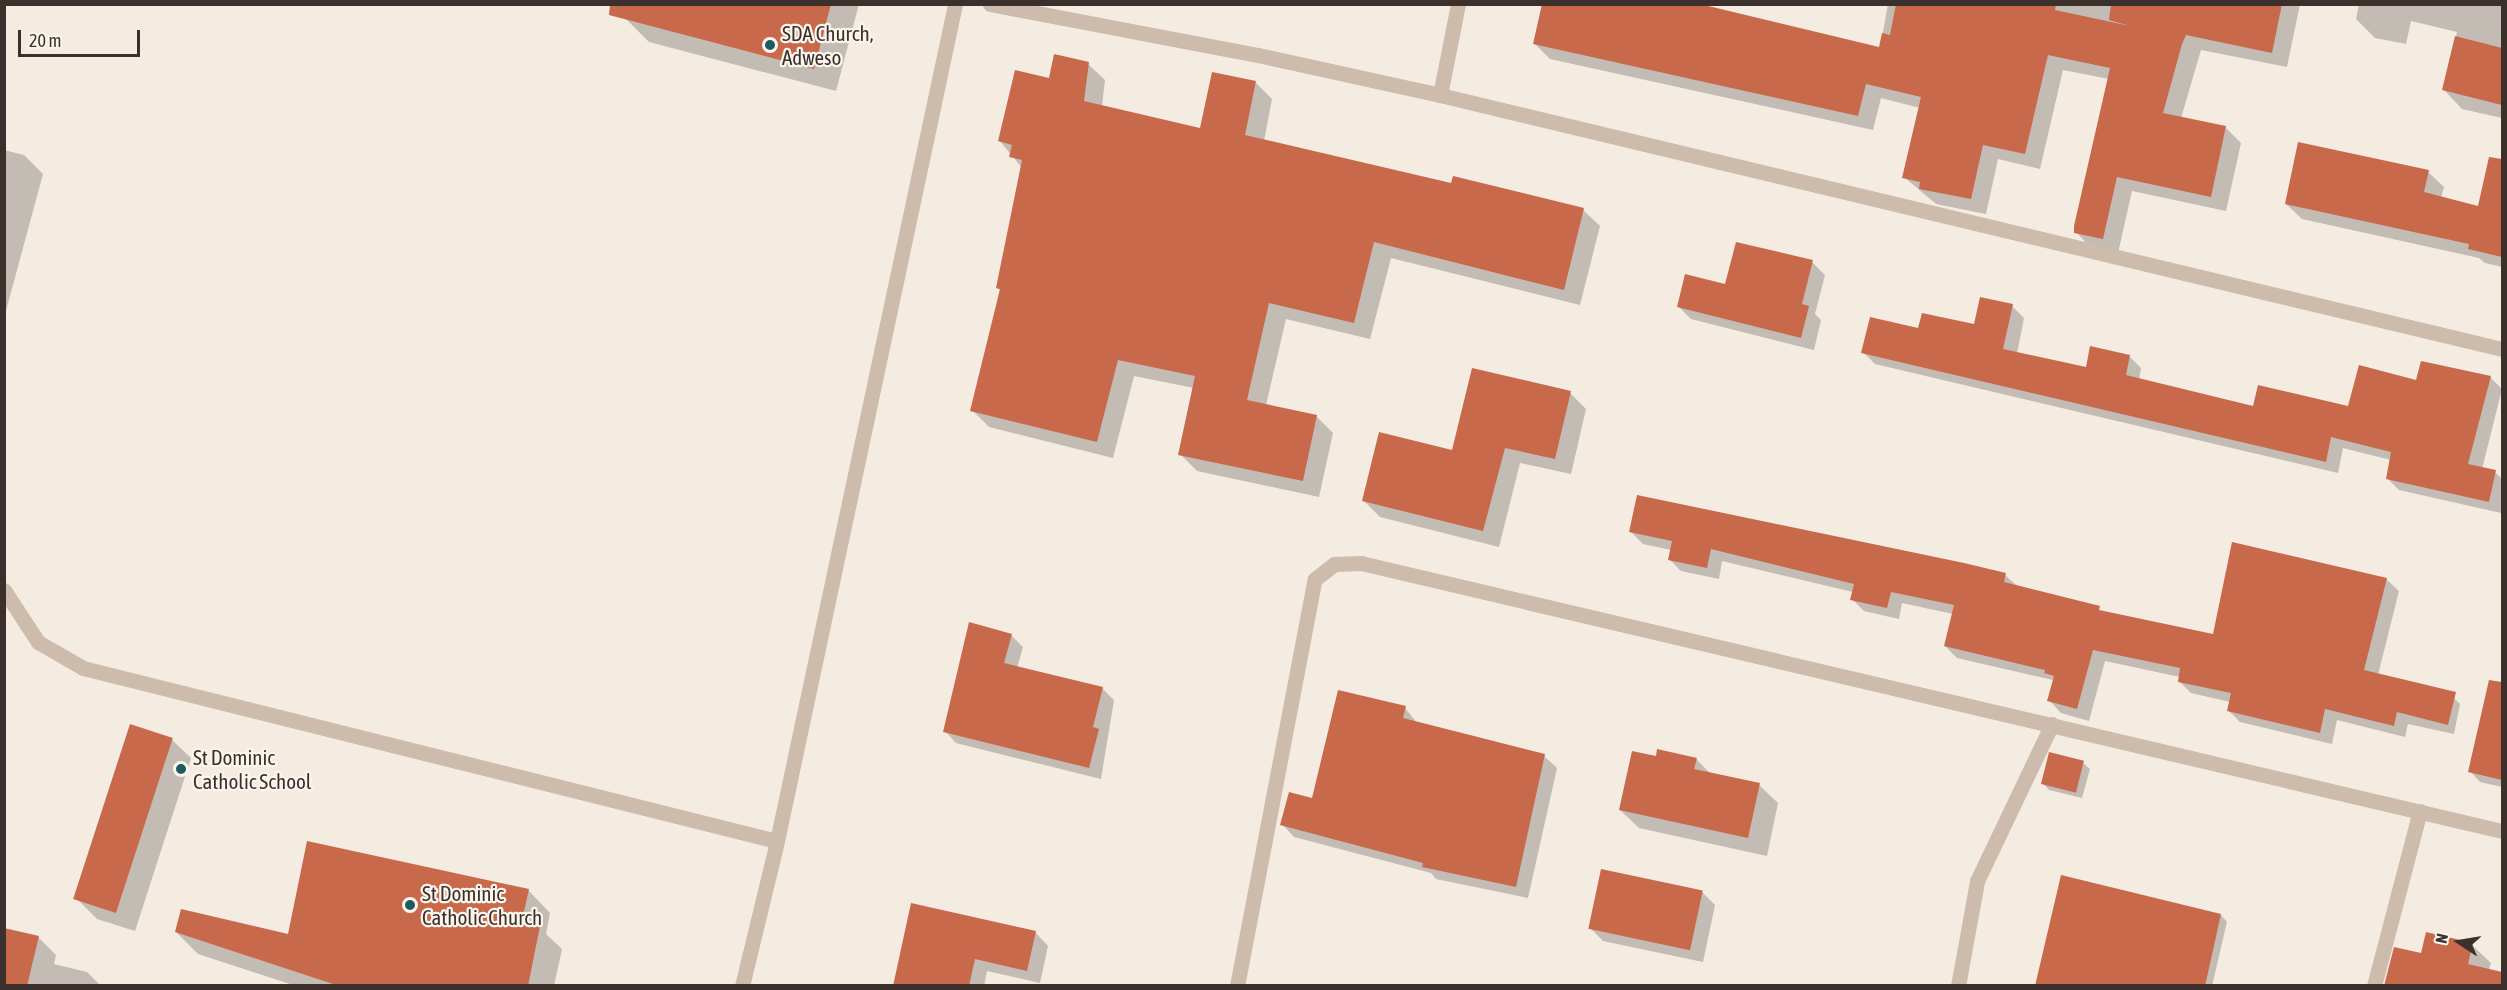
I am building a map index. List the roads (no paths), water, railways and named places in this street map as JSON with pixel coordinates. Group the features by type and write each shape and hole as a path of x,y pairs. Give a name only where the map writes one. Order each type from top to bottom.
{"street":[{"path":"742,986 777,841 955,4"},
{"path":"990,4 1258,55 1440,95 2502,350"},
{"path":"1440,95 1458,4"},
{"path":"1237,986 1315,579 1334,564 1361,563 2502,831"},
{"path":"4,590 38,642 83,668 777,841"},
{"path":"1958,986 1977,881 2052,724"},
{"path":"2374,986 2420,810"}],"place":[{"name":"SDA Church, Adweso","path":"770,45"},
{"name":"St Dominic Catholic School","path":"181,769"},
{"name":"St Dominic Catholic Church","path":"410,905"}]}
